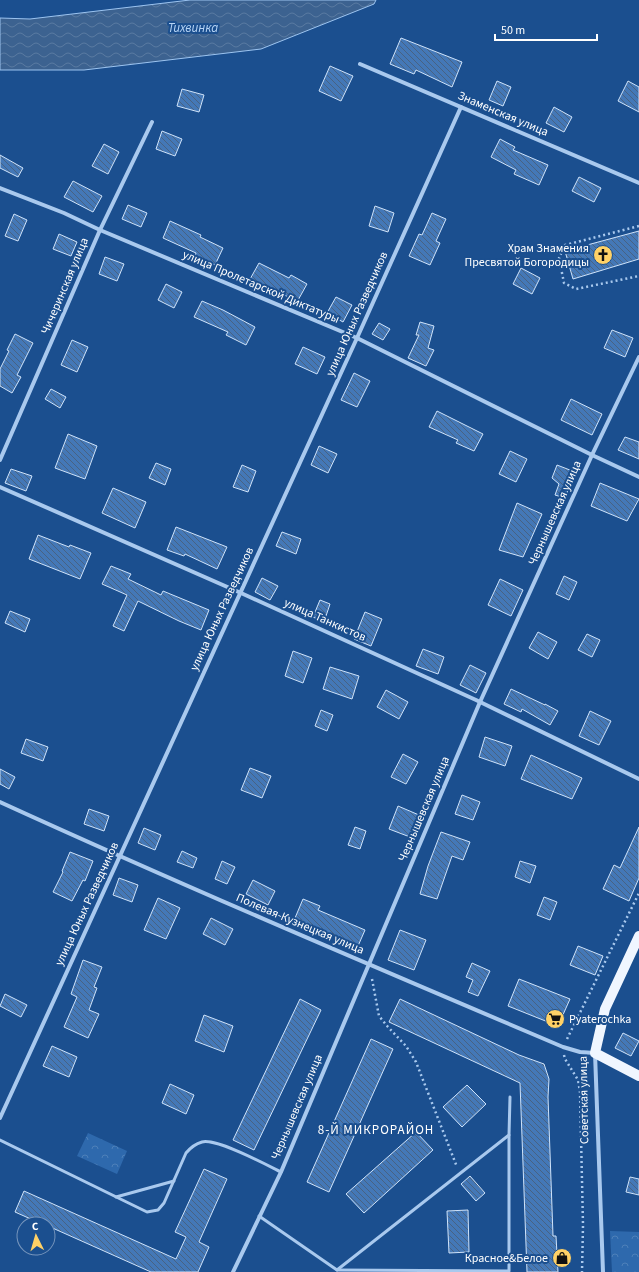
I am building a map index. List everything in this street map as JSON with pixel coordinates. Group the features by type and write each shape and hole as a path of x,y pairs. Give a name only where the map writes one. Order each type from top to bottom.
{"main road":[{"name":"Советская улица","path":"595,1054 605,1009 639,936"},
{"path":"595,1054 639,1076"}],"street":[{"name":"Знаменская улица","path":"360,64 639,183"},
{"name":"улица Юных Разведчиков","path":"0,1117 241,593 461,107"},
{"name":"Чичеринская улица","path":"0,460 100,230 152,122"},
{"name":"улица Пролетарской Диктатуры","path":"0,188 64,213 100,230 357,338 639,477"},
{"name":"Чернышевская улица","path":"233,1272 281,1172 480,702 592,455 639,357"},
{"name":"улица Танкистов","path":"0,488 241,593 480,702 639,780"},
{"name":"Полевая-Кузнецкая улица","path":"0,802 120,857 369,965 563,1047 580,1052 595,1054"},
{"name":"Советская улица","path":"595,1054 603,1272"}],"lane":[{"path":"259,1216 337,1270 509,1272 510,1097"},
{"path":"337,1270 509,1135"},
{"path":"0,1140 146,1212 158,1210 164,1203 186,1153 192,1146 203,1141 217,1143 281,1172"},
{"path":"116,1197 174,1181"}],"path":[{"path":"639,226 565,245 559,258 564,283 576,289 639,276"},
{"path":"582,1272 583,1225 580,1092 578,1080 565,1059 563,1047 639,892"},
{"path":"369,965 380,1016 388,1028 406,1046 416,1062 460,1174"}],"green space":[{"path":"88,1133 127,1151 117,1174 77,1156"},
{"path":"610,1231 639,1232 639,1272 612,1272"}],"water":[{"name":"Тихвинка","path":"190,0 376,0 374,4 261,49 84,70 0,70 0,18 30,19"}],"building":[{"path":"401,38 462,62 452,87 416,70 414,74 390,64"},
{"path":"330,66 353,76 341,101 319,91"},
{"path":"497,81 511,87 503,106 489,100"},
{"path":"628,81 639,87 639,112 618,101"},
{"path":"182,89 204,95 199,112 177,106"},
{"path":"554,107 572,117 564,132 546,123"},
{"path":"162,131 182,139 175,156 156,149"},
{"path":"500,139 515,147 513,150 548,165 539,185 514,174 516,170 491,157"},
{"path":"104,144 119,152 108,174 92,166"},
{"path":"0,155 23,168 18,177 0,168"},
{"path":"579,177 601,188 594,202 572,191"},
{"path":"73,181 102,196 93,212 64,197"},
{"path":"128,205 147,213 141,227 122,219"},
{"path":"375,206 394,213 388,232 369,226"},
{"path":"432,213 446,219 436,241 440,243 430,265 409,256 419,234 422,235"},
{"path":"14,214 27,220 18,241 5,236"},
{"path":"170,221 201,235 200,237 223,248 215,265 195,256 196,253 163,238"},
{"name":"Храм Знамения Пресвятой Богородицы","path":"639,231 639,259 573,279 565,251"},
{"path":"59,234 77,242 71,256 53,249"},
{"path":"105,257 124,264 117,281 99,274"},
{"path":"259,263 289,278 291,275 307,284 297,302 270,287 268,291 249,281"},
{"path":"521,268 540,278 532,294 513,284"},
{"path":"166,284 182,292 174,308 158,300"},
{"path":"336,297 352,305 343,322 327,313"},
{"path":"202,301 255,327 246,345 226,335 228,332 194,317"},
{"path":"420,322 434,326 428,348 434,350 426,366 408,358 419,335 416,335"},
{"path":"379,323 390,329 383,340 372,334"},
{"path":"612,330 633,338 625,357 604,348"},
{"path":"15,334 33,343 17,375 21,377 12,393 0,386 0,369"},
{"path":"72,340 88,347 77,372 61,365"},
{"path":"303,347 325,357 317,374 295,364"},
{"path":"354,373 370,381 357,407 341,400"},
{"path":"51,389 66,397 60,408 45,399"},
{"path":"571,399 602,414 592,435 561,420"},
{"path":"437,411 483,434 474,451 456,443 458,440 429,427"},
{"path":"68,434 97,446 85,479 55,468"},
{"path":"625,437 639,442 639,459 618,450"},
{"path":"319,446 337,454 328,473 311,465"},
{"path":"510,451 527,459 516,482 499,474"},
{"path":"156,463 171,469 165,485 149,478"},
{"path":"242,465 256,471 248,492 233,487"},
{"path":"557,465 575,472 565,498 555,495 559,484 552,478"},
{"path":"11,469 32,476 26,491 5,483"},
{"path":"600,483 639,499 627,521 591,506"},
{"path":"113,488 146,502 135,528 102,513"},
{"path":"517,503 542,514 523,557 499,550"},
{"path":"176,527 227,547 217,569 185,554 184,556 167,550"},
{"path":"282,532 301,539 296,554 276,546"},
{"path":"38,535 69,547 70,545 91,553 80,579 29,559"},
{"path":"111,566 131,574 128,579 161,595 163,591 209,610 201,630 138,601 124,631 113,626 127,595 102,584"},
{"path":"564,576 577,582 569,600 556,594"},
{"path":"262,578 278,586 270,600 255,592"},
{"path":"500,579 523,590 511,616 488,605"},
{"path":"320,600 330,604 324,622 313,617"},
{"path":"10,611 30,619 25,632 5,623"},
{"path":"365,612 382,619 371,646 354,639"},
{"path":"538,632 557,642 548,659 529,648"},
{"path":"587,634 600,640 592,657 578,650"},
{"path":"423,649 444,657 438,674 416,666"},
{"path":"293,651 312,658 303,683 285,676"},
{"path":"470,665 486,673 476,693 460,685"},
{"path":"330,667 359,676 352,699 323,689"},
{"path":"511,689 558,711 550,725 522,709 521,712 504,704"},
{"path":"386,690 408,702 399,719 377,707"},
{"path":"321,710 333,715 327,731 315,726"},
{"path":"590,711 611,721 599,745 579,736"},
{"path":"485,737 512,746 505,766 479,757"},
{"path":"26,739 48,747 43,761 21,753"},
{"path":"403,754 418,762 406,784 391,777"},
{"path":"531,755 582,778 572,799 521,779"},
{"path":"250,768 271,776 262,798 241,790"},
{"path":"0,769 15,777 9,789 0,784"},
{"path":"462,795 480,802 473,820 455,814"},
{"path":"398,806 419,815 410,837 389,829"},
{"path":"89,809 109,816 104,831 84,824"},
{"path":"355,827 366,831 360,849 348,845"},
{"path":"639,827 639,878 629,901 603,889 614,865 620,868"},
{"path":"144,828 161,835 155,850 138,843"},
{"path":"441,832 470,842 463,860 452,856 437,899 420,894 428,866"},
{"path":"182,851 197,858 193,868 177,862"},
{"path":"70,852 93,861 85,881 83,880 72,901 53,892 63,872 62,871"},
{"path":"222,861 235,867 227,884 215,879"},
{"path":"520,861 536,866 530,883 515,877"},
{"path":"119,878 138,885 132,902 113,895"},
{"path":"253,880 275,891 268,905 246,894"},
{"path":"544,897 557,902 550,920 537,915"},
{"path":"158,898 180,908 166,939 144,930"},
{"path":"303,899 320,906 318,910 365,930 358,946 295,918"},
{"path":"211,918 233,929 225,945 203,934"},
{"path":"400,930 426,940 414,970 388,960"},
{"path":"578,946 603,956 595,975 570,965"},
{"path":"83,960 102,967 94,987 97,988 89,1010 99,1014 88,1038 64,1027 77,997 71,994"},
{"path":"472,963 490,971 478,996 468,992 473,980 466,977"},
{"path":"519,979 570,999 558,1026 508,1006"},
{"path":"5,994 27,1005 21,1017 0,1006"},
{"path":"300,999 321,1010 254,1150 233,1140"},
{"path":"400,999 519,1055 544,1064 549,1079 548,1097 553,1236 556,1236 558,1272 527,1272 520,1083 389,1022"},
{"path":"204,1015 233,1026 224,1052 195,1041"},
{"path":"623,1033 639,1041 631,1056 615,1048"},
{"path":"371,1039 393,1049 329,1192 307,1182"},
{"path":"52,1046 77,1057 69,1077 43,1066"},
{"path":"170,1084 194,1095 186,1114 162,1103"},
{"path":"467,1085 486,1104 462,1127 443,1107"},
{"path":"416,1132 433,1150 364,1213 346,1194"},
{"path":"204,1169 227,1179 199,1242 209,1247 198,1272 151,1272 56,1230 56,1216 24,1216 15,1212 24,1191 176,1259 186,1237 175,1232"},
{"path":"470,1176 485,1193 476,1201 461,1184"},
{"path":"630,1177 639,1179 639,1195 626,1192"},
{"path":"468,1210 469,1252 449,1253 447,1211"}],"place":[{"name":"Храм Знамения Пресвятой Богородицы","path":"603,255"},
{"name":"Pyaterochka","path":"555,1019"},
{"name":"Красное&Белое","path":"562,1258"}],"district":[{"name":"8-Й МИКРОРАЙОН","path":"376,1130"}]}
